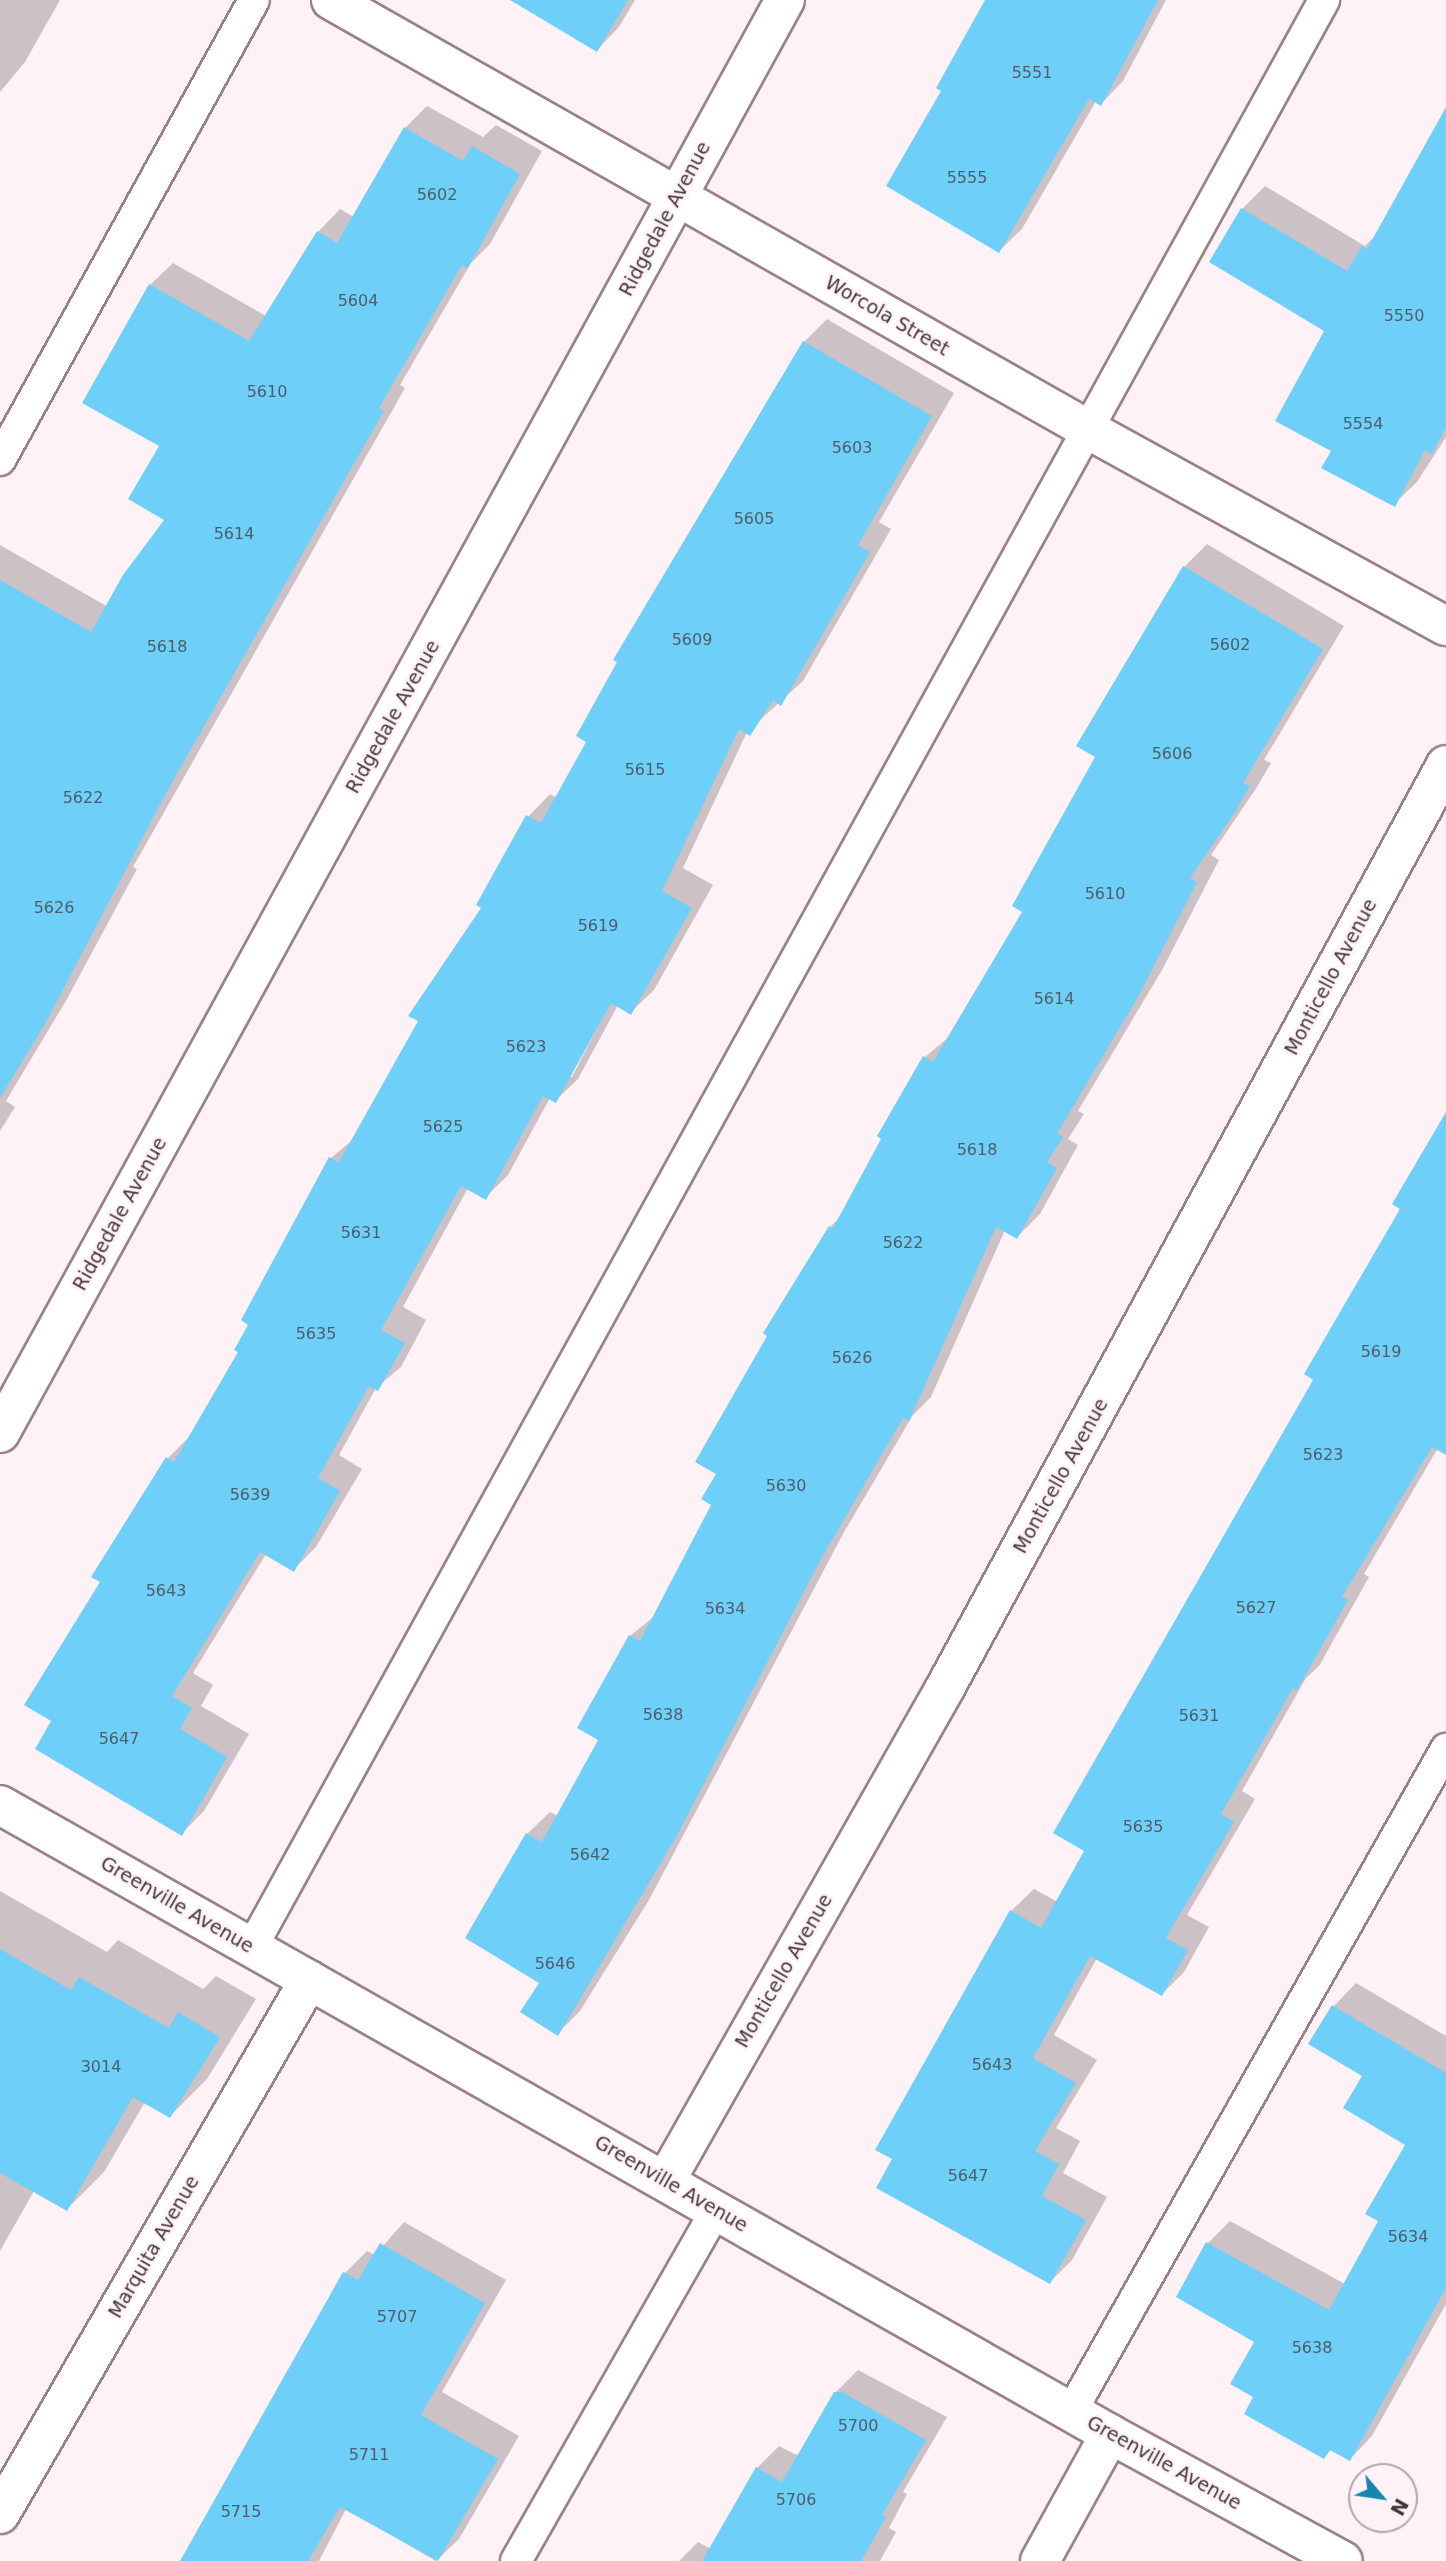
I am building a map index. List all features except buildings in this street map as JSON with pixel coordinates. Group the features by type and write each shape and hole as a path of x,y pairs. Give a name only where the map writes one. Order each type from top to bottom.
{"street":[{"name":"Worcola Street","path":"331,0 1087,429 1446,626"},
{"name":"Ridgedale Avenue","path":"0,1433 785,0"},
{"name":"Monticello Avenue","path":"666,2180 946,1688 1446,765"},
{"name":"Greenville Avenue","path":"0,1805 1110,2434 1343,2561"},
{"name":"Marquita Avenue","path":"0,2514 309,1979"},
{"path":"1040,2561 1110,2434"}],"lane":[{"path":"0,460 254,0"},
{"path":"252,1947 1324,0"},
{"path":"1071,2412 1446,1749"},
{"path":"516,2561 716,2211"}]}
